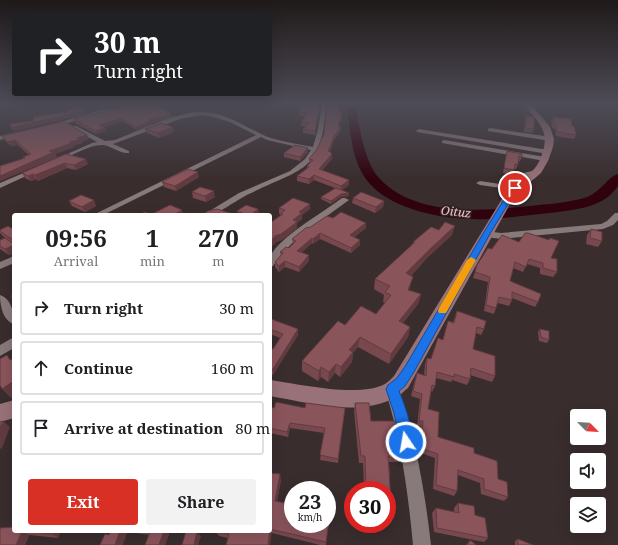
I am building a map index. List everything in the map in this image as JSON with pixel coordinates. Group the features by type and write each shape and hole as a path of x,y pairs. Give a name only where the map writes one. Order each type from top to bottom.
{"street":[{"path":"77,128 127,152"},
{"path":"48,164 94,144 122,140 151,128"},
{"path":"245,128 259,136 314,149"},
{"path":"210,213 236,198 296,169 310,157 320,128"},
{"path":"272,388 337,397 356,397 377,395 392,389 401,382 510,194 520,184 537,172 546,155 551,139 547,128"},
{"path":"419,130 546,155"},
{"path":"490,130 551,139"},
{"path":"0,138 22,132"},
{"path":"101,213 259,136"},
{"path":"431,140 546,155"},
{"path":"0,186 41,167"},
{"path":"480,183 501,186 517,177 537,172"},
{"path":"272,261 281,248 301,229 330,212 345,200"},
{"path":"487,233 501,236 603,226 610,223 618,215"},
{"path":"0,266 12,260"},
{"path":"0,299 12,317"},
{"path":"0,351 12,343"},
{"path":"392,389 400,413 412,471 422,545"},
{"path":"0,413 12,410"}],"building":[{"path":"33,128 76,128 87,135 70,142 72,143 49,151 54,152 0,176 0,166 25,158 23,157 31,154 15,140 8,142 2,136"},
{"path":"91,128 104,128 95,131"},
{"path":"147,128 169,128 158,133 145,129"},
{"path":"304,128 315,128 315,131"},
{"path":"325,128 340,128 334,136 328,152 329,151 332,154 319,169 349,180 341,186 314,175 309,179 297,176 309,167 307,166 313,160 309,159 317,149 324,134"},
{"path":"556,128 575,128 576,135 557,132"},
{"path":"295,145 308,148 300,157 284,153"},
{"path":"507,151 522,154 522,157 519,156 518,164 515,164 514,170 504,168"},
{"path":"66,154 86,159 74,165 65,163 35,175 33,174 28,176 22,173"},
{"path":"188,169 198,172 175,186 162,182"},
{"path":"200,187 214,191 205,196 192,192"},
{"path":"336,188 349,193 341,194 331,201 321,197"},
{"path":"361,192 384,201 376,207 353,198"},
{"path":"81,195 94,200 82,207 69,201"},
{"path":"293,198 310,204 299,212 302,213 293,220 297,222 281,234 275,236 272,240 272,222 283,214 281,213 285,210 279,208"},
{"path":"170,205 182,210 177,213 154,213"},
{"path":"246,205 258,209 253,213 242,213 237,211"},
{"path":"217,209 230,213 205,213"},
{"path":"341,212 366,223 350,235 360,240 351,248 320,233 297,251 309,255 299,267 285,261 279,266 275,262 283,253 280,252 286,247 289,248 296,241 292,239 307,227 309,228 327,216 333,218"},
{"path":"445,222 455,226 406,273 413,277 408,290 421,294 399,321 410,327 391,354 360,337 349,350 353,352 341,367 336,364 329,372 321,367 319,371 302,361 338,321 345,325 361,306 376,314 391,295 385,292 390,286 375,279 415,242 413,242 431,227 439,230"},
{"path":"8,226 12,229 12,239 0,231"},
{"path":"591,229 602,232 602,241 590,238"},
{"path":"525,233 549,240 550,238 559,241 551,258 557,259 557,272 543,268 543,263 529,259 526,267 515,262 510,281 541,294 538,302 512,292 512,300 499,297 496,308 486,305 490,277 475,272 477,265 488,248 492,249 502,235 519,242"},
{"path":"5,238 12,243 12,246 5,249 0,246 0,240"},
{"path":"457,311 486,321 484,329 477,327 473,349 495,356 495,376 471,368 470,379 454,374 454,377 437,372 435,386 432,385 428,409 439,412 438,437 474,448 474,453 497,461 498,479 507,482 508,497 484,489 484,479 458,470 457,491 436,485 438,454 420,448 423,421 419,421 422,394 413,391 417,373 426,376 427,358 431,359 438,338 443,340 448,321 454,323"},
{"path":"272,319 298,329 272,369 272,349 283,334 272,330"},
{"path":"540,329 549,331 549,340 541,337"},
{"path":"7,355 10,360 12,359 12,382 2,389 0,385 0,359"},
{"path":"276,402 305,408 306,403 345,408 338,459 320,455 325,428 290,423 287,432 272,428 272,408 274,408"},
{"path":"355,403 369,403 371,421 396,421 403,455 388,456 390,481 366,481 365,456 361,456"},
{"path":"3,421 0,429 0,422"},
{"path":"272,473 280,474 275,501 284,503 284,532 272,529"},
{"path":"458,503 474,506 475,515 485,518 488,538 437,528 436,508 459,513"},
{"path":"12,527 12,533 21,533 16,545 0,545 0,528"},
{"path":"110,533 119,533 115,545 100,545 105,534 109,535"},
{"path":"150,533 163,533 159,545 145,545"},
{"path":"185,533 197,533 194,545 182,545"},
{"path":"222,533 270,533 268,545 226,545 229,534"},
{"path":"287,533 327,533 326,542"},
{"path":"518,539 533,545 518,545"},
{"path":"470,540 476,545 468,545"}],"waterway":[{"name":"Oituz","path":"355,128 361,155 369,174 374,181 383,189 406,202 420,207 447,213 473,215 496,214 578,204 601,196 618,178"}],"slow traffic":[{"path":"443,311 471,260"}],"route":[{"path":"406,442 400,413 392,389 401,382 410,368 510,194 515,188"}]}
